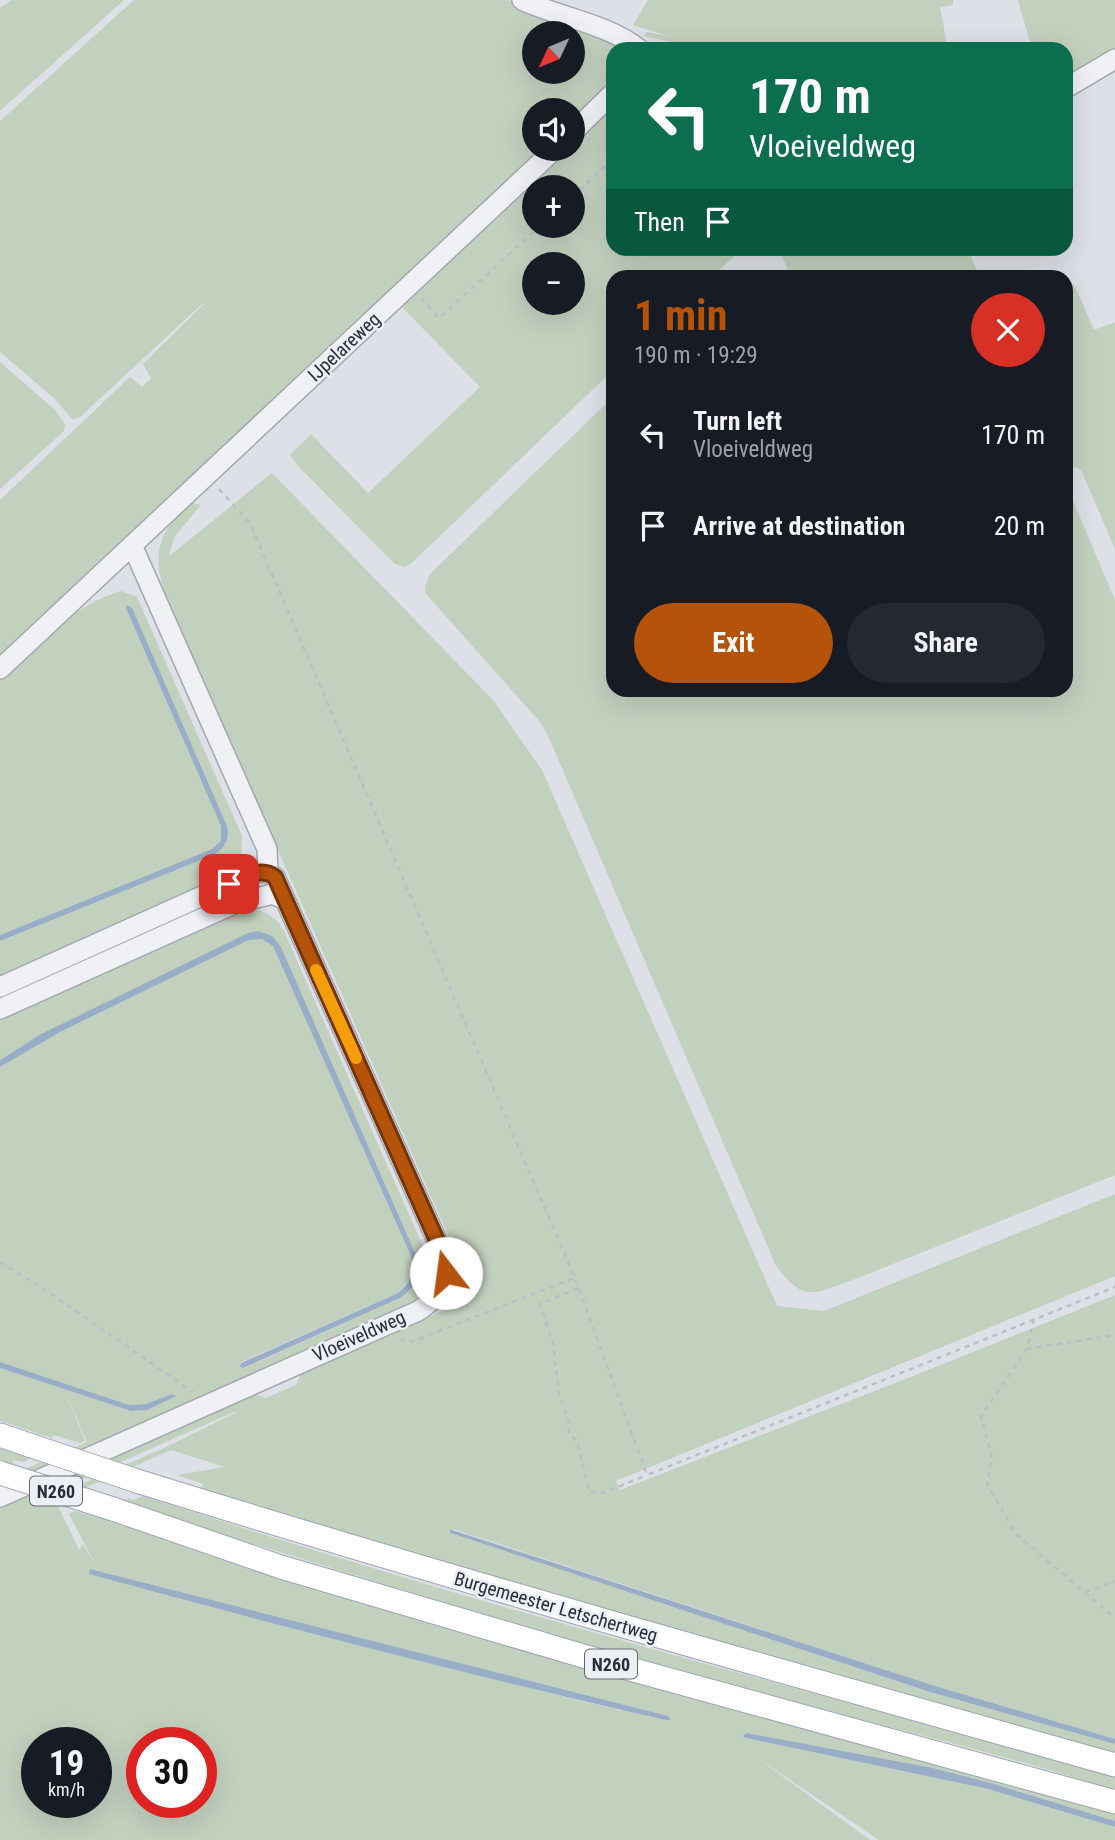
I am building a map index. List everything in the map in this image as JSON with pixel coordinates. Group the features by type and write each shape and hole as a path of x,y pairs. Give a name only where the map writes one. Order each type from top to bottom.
{"main road":[{"name":"Burgemeester Letschertweg","path":"0,1435 295,1531 1115,1765"},
{"name":"Burgemeester Letschertweg","path":"0,1473 281,1567 590,1658 1115,1802"}],"street":[{"path":"522,0 548,12 624,37 630,42"},
{"path":"1073,84 1115,60"},
{"path":"585,120 606,100"},
{"name":"IJpelareweg","path":"0,669 542,161"},
{"path":"0,987 229,884 258,872 268,872 267,849 132,545"},
{"name":"Vloeiveldweg","path":"0,1497 418,1311 430,1303 446,1273 443,1255 275,877 268,872"},
{"path":"0,1009 236,903 273,894 285,900"}],"path":[{"path":"585,185 606,166"},
{"path":"410,285 439,318 527,238"},
{"path":"206,475 250,523 575,1278 647,1475"},
{"path":"0,1262 190,1388 204,1405"},
{"path":"370,1332 411,1342 575,1278"},
{"path":"578,1288 540,1304 553,1343 559,1395 569,1422 569,1434 577,1441 589,1492 603,1493 1115,1287"},
{"path":"1034,1319 1027,1349 981,1416 992,1457 987,1485 1016,1534 1115,1618"},
{"path":"1027,1349 1115,1335"},
{"path":"1085,1592 1115,1581"}],"green space":[{"path":"12,0 124,0 0,111 0,8"},
{"path":"134,0 507,0 566,21 522,21 522,84 585,84 585,28 608,36 615,42 606,42 606,88 585,108 585,98 522,98 522,161 529,161 0,659 0,500 130,377 142,387 151,378 143,364 204,304 79,418 72,419 55,399 0,352 0,121"},
{"path":"648,0 953,0 953,5 940,7 947,42 669,42 644,36 647,32 671,37 633,25"},
{"path":"1018,0 1115,0 1115,50 1073,76 1073,42 1030,42"},
{"path":"606,114 606,256 735,256 719,270 606,270 606,377 414,561 405,567 395,564 290,455 311,434 368,493 480,387 401,306 522,193 522,238 585,238 585,175 541,175 556,161 585,161 585,134"},
{"path":"782,256 971,256 977,270 788,270"},
{"path":"1073,284 1094,330 1115,322 1115,549 1081,470 1073,466"},
{"path":"0,362 55,410 65,424 64,431 0,489"},
{"path":"606,404 606,697 1073,697 1073,501 1115,600 1115,1175 822,1291 804,1291 786,1279 776,1266 549,738 541,723 426,594 425,586 430,574"},
{"path":"272,473 493,700 542,770 777,1306 824,1311 1115,1194 1115,1276 616,1481 620,1490 1115,1295 1115,1739 932,1685 453,1529 449,1530 930,1692 1115,1744 1115,1757 747,1656 199,1490 203,1484 177,1475 225,1467 171,1450 51,1503 58,1506 79,1550 83,1544 96,1566 69,1514 75,1511 101,1518 102,1516 1115,1809 1115,1821 933,1768 747,1733 746,1738 988,1789 1115,1827 1115,1840 879,1840 756,1757 870,1840 0,1840 0,1509 22,1494 31,1495 255,1394 266,1398 296,1385 301,1374 444,1310 458,1295 463,1276 460,1262 167,599 159,571 160,547 170,525 189,502 201,505 175,536 168,557","holes":["237,1412 164,1448 43,1501 37,1499","90,1569 668,1716 670,1720 585,1702 90,1574"]},
{"path":"121,591 137,597 242,836 241,857 232,873 0,978 0,941 213,855 226,844 227,826 129,605 221,826 221,842 212,849 0,935 0,679 70,616"},
{"path":"245,909 268,914 284,931 425,1251 428,1268 425,1283 418,1296 405,1307 0,1485 0,1480 87,1442 64,1390 85,1441 80,1443 54,1435 52,1438 0,1421 0,1368 131,1411 172,1394 146,1404 129,1405 0,1362 0,1067 62,1031 249,940 257,938 268,941 276,950 411,1256 412,1268 408,1283 396,1294 241,1362 240,1367 244,1368 400,1298 416,1279 418,1261 281,947 253,932 41,1034 0,1060 0,1017"},
{"path":"0,1448 30,1458 24,1462 14,1460 12,1463 17,1465 14,1466 0,1462"},
{"path":"143,1496 519,1611 1115,1776 1115,1790 570,1639 115,1500 134,1500"}],"water":[{"path":"127,605 132,608 227,826 226,843 213,855 0,941 0,935 212,849 221,841 221,826"},
{"path":"258,931 272,936 281,947 415,1253 417,1273 410,1289 400,1298 243,1368 240,1367 241,1363 396,1294 405,1287 412,1273 411,1256 273,946 262,939 249,940 62,1031 0,1067 0,1060 41,1034 248,933"},
{"path":"0,1362 129,1405 146,1404 172,1394 176,1396 147,1410 131,1411 0,1368"},
{"path":"449,1529 932,1685 1115,1739 1115,1744 930,1692 451,1533"},
{"path":"90,1569 668,1716 671,1720 521,1686 304,1631 89,1574"},
{"path":"747,1733 933,1768 1115,1821 1115,1827 988,1789 746,1738 743,1736"}],"slow traffic":[{"path":"316,970 356,1058"}],"route":[{"path":"229,884 258,872 268,872 275,877 439,1245 446,1273"}]}
